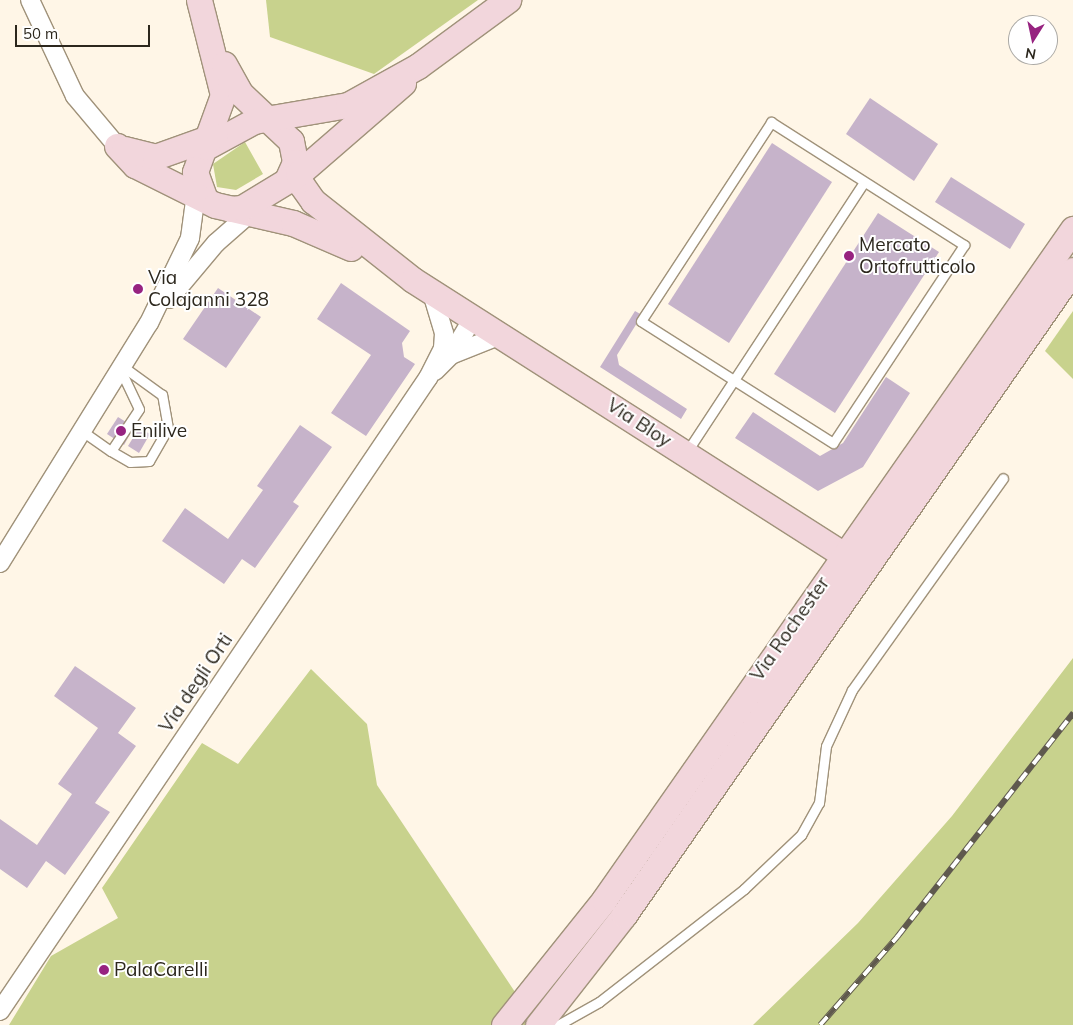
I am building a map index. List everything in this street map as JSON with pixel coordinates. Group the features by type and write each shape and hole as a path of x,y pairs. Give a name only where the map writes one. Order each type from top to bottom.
{"main road":[{"path":"198,0 213,42 240,93 261,123 292,141 288,177"},
{"path":"117,146 155,158 261,123 348,104 418,66 508,0"},
{"path":"199,192 195,172 208,142 223,95 213,42"},
{"path":"239,211 288,177 385,103 418,66"},
{"path":"117,146 135,165 156,176 199,192 239,211 326,235 423,287"},
{"path":"288,177 329,217 423,287"},
{"name":"Via Rochester","path":"504,1025 604,900 842,553 1073,229"},
{"name":"Via Rochester","path":"548,1022 863,568 1073,270"},
{"name":"Via Bloy","path":"423,287 686,453 863,568"}],"street":[{"path":"30,0 75,96 117,146"},
{"path":"156,176 182,198 194,221"},
{"path":"149,323 194,221 199,192"},
{"path":"0,563 149,323 216,243 239,211"},
{"path":"423,287 441,315 447,351 501,335"},
{"name":"Via degli Orti","path":"0,1011 428,378 472,318"}],"lane":[{"path":"771,122 964,245 832,443 735,380 641,322 771,122"},
{"path":"686,453 864,182"},
{"path":"111,451 139,409 121,367"},
{"path":"82,431 130,462 149,461 168,428 162,395 121,367"},
{"path":"548,1022 599,1002 744,888 801,835 819,803 826,746 852,690 1003,478"}],"green space":[{"path":"266,0 478,0 374,74 270,37"},
{"path":"245,142 263,174 236,190 217,187 213,164"},
{"path":"1073,311 1073,379 1045,351"},
{"path":"1073,658 1073,1025 753,1025 858,923 952,816"},
{"path":"311,669 367,724 377,785 537,1025 9,1025 51,956 118,918 102,888 202,743 238,764"}],"building":[{"path":"870,98 938,144 914,181 846,134"},
{"path":"772,143 832,182 729,343 668,304"},
{"path":"951,177 1025,224 1010,249 935,202"},
{"path":"878,213 939,252 835,413 774,374"},
{"path":"341,283 410,331 402,343 404,357 415,364 366,436 331,413 371,355 317,319"},
{"path":"218,288 261,317 226,368 183,339"},
{"path":"635,311 642,315 617,355 619,365 687,409 681,419 600,367"},
{"path":"886,377 910,393 863,467 818,491 735,438 753,412 820,456 843,443"},
{"path":"118,417 134,427 124,445 107,434"},
{"path":"300,425 332,447 293,502 299,506 255,568 242,559 224,584 162,541 185,508 228,539 263,490 257,486"},
{"path":"139,428 150,434 139,453 128,446"},
{"path":"75,666 136,708 118,733 136,746 95,803 110,812 65,875 46,861 27,888 0,869 0,819 37,845 72,794 58,784 98,728 54,696"}],"railway":[{"path":"820,1025 897,937 1073,713"}],"place":[{"name":"Mercato Ortofrutticolo","path":"849,256"},
{"name":"Via Colajanni 328","path":"138,289"},
{"name":"Enilive","path":"121,431"},
{"name":"PalaCarelli","path":"104,970"}]}
